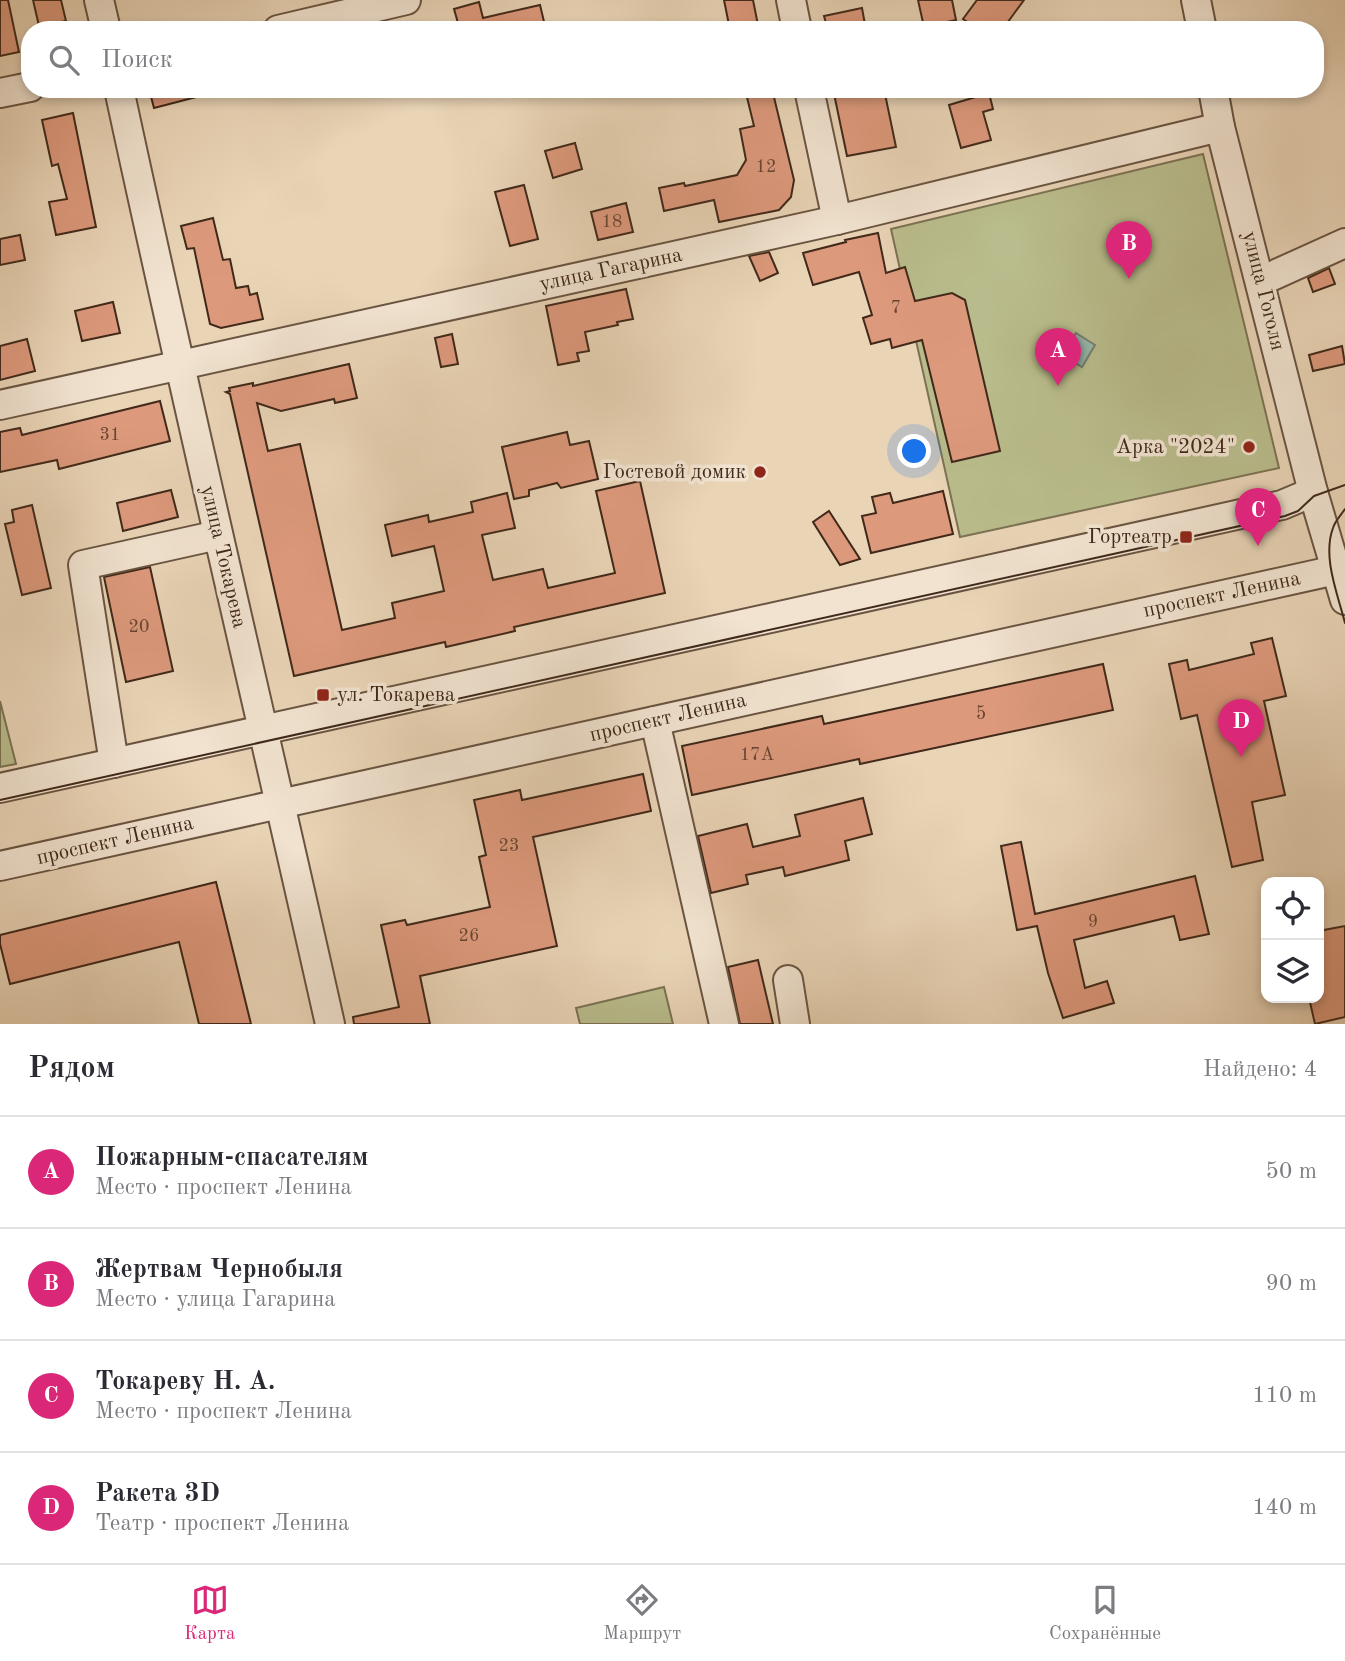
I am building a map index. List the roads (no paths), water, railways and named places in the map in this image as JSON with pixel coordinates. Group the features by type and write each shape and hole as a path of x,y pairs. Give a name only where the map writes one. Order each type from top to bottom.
{"street":[{"path":"99,0 104,21"},
{"path":"316,21 406,0"},
{"path":"791,0 795,21"},
{"path":"1196,0 1200,21"},
{"path":"0,93 21,89"},
{"name":"улица Токарева","path":"121,98 178,364 264,728 330,1024"},
{"path":"811,98 837,220"},
{"name":"улица Гоголя","path":"1215,98 1315,499 1341,569"},
{"name":"улица Гагарина","path":"0,405 837,220 1220,127"},
{"path":"1261,281 1345,243"},
{"path":"0,788 1282,505 1306,503 1315,499 1345,518"},
{"path":"114,763 83,565 218,535"},
{"path":"1341,569 1345,600"},
{"name":"проспект Ленина","path":"0,866 1341,569"},
{"path":"655,721 724,1024"},
{"path":"788,980 795,1024"}],"tram line":[{"path":"0,800 1285,516 1298,511 1314,496 1345,485"},
{"path":"1345,509 1334,525 1329,551 1332,576 1345,623"}],"place":[{"name":"Жертвам Чернобыля","path":"1129,279"},
{"name":"Пожарным-спасателям","path":"1058,386"},
{"name":"Арка \"2024\"","path":"1249,447"},
{"name":"Гостевой домик","path":"760,472"},
{"name":"Гортеатр","path":"1186,537"},
{"name":"Токареву Н. А.","path":"1258,546"},
{"name":"ул. Токарева","path":"323,695"},
{"name":"Ракета 3D","path":"1241,757"}]}
